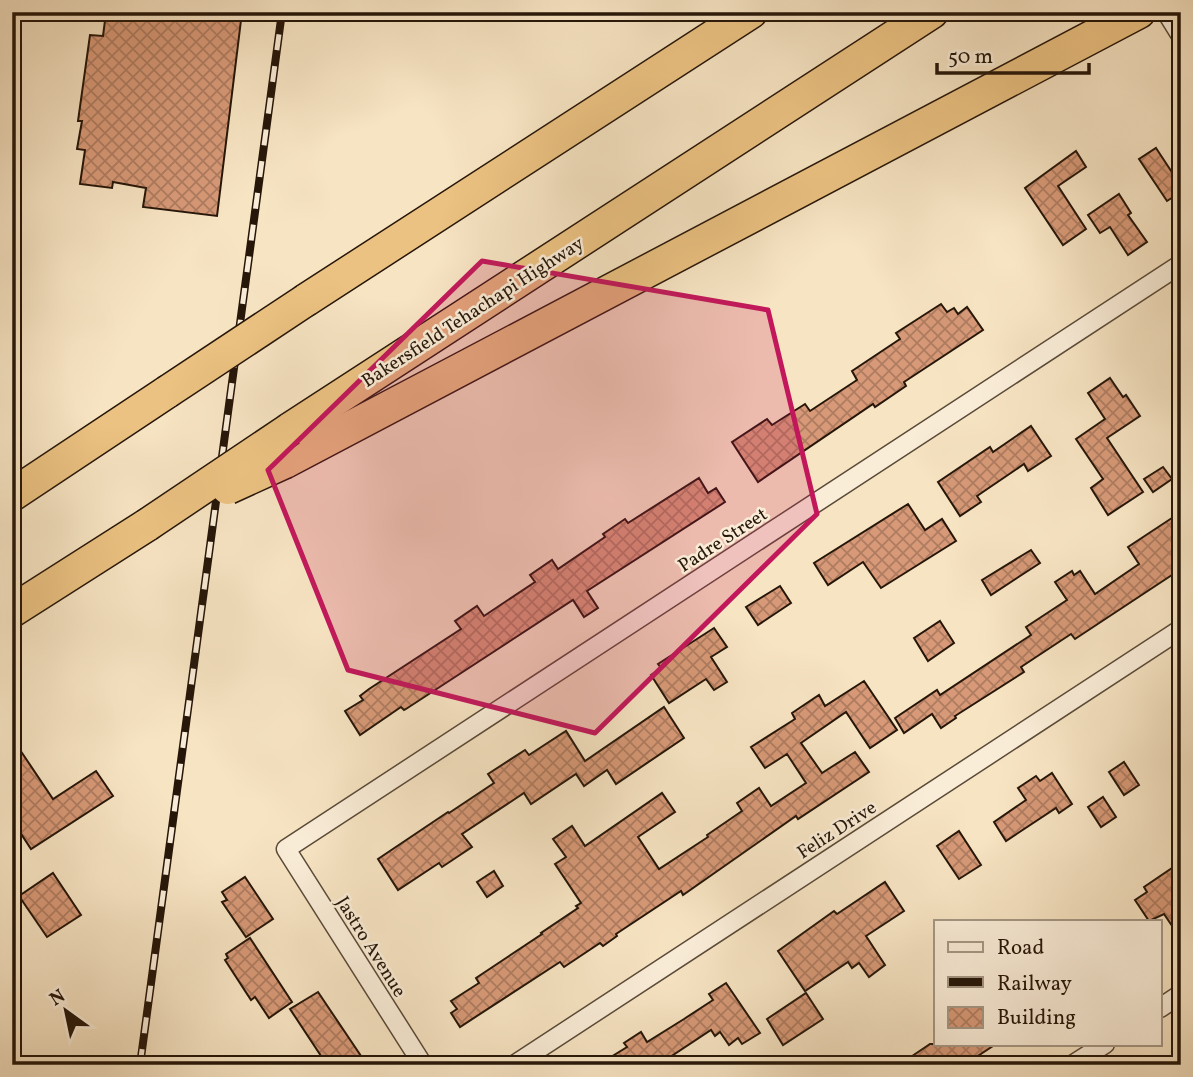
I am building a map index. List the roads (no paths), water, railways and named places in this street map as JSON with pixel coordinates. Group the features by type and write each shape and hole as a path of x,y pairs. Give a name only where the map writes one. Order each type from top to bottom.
{"highway":[{"path":"12,495 306,300 751,12"},
{"name":"Bakersfield Tehachapi Highway","path":"12,611 932,12"},
{"path":"147,524 285,462 1139,12"}],"street":[{"path":"1168,12 1181,33"},
{"name":"Padre Street","path":"286,849 1181,264"},
{"name":"Feliz Drive","path":"514,1065 1181,629"},
{"name":"Jastro Avenue","path":"286,849 423,1065"},
{"path":"1162,1007 1181,994"},
{"path":"1072,1065 1102,1046"}],"railway":[{"path":"140,1065 282,12"}]}
